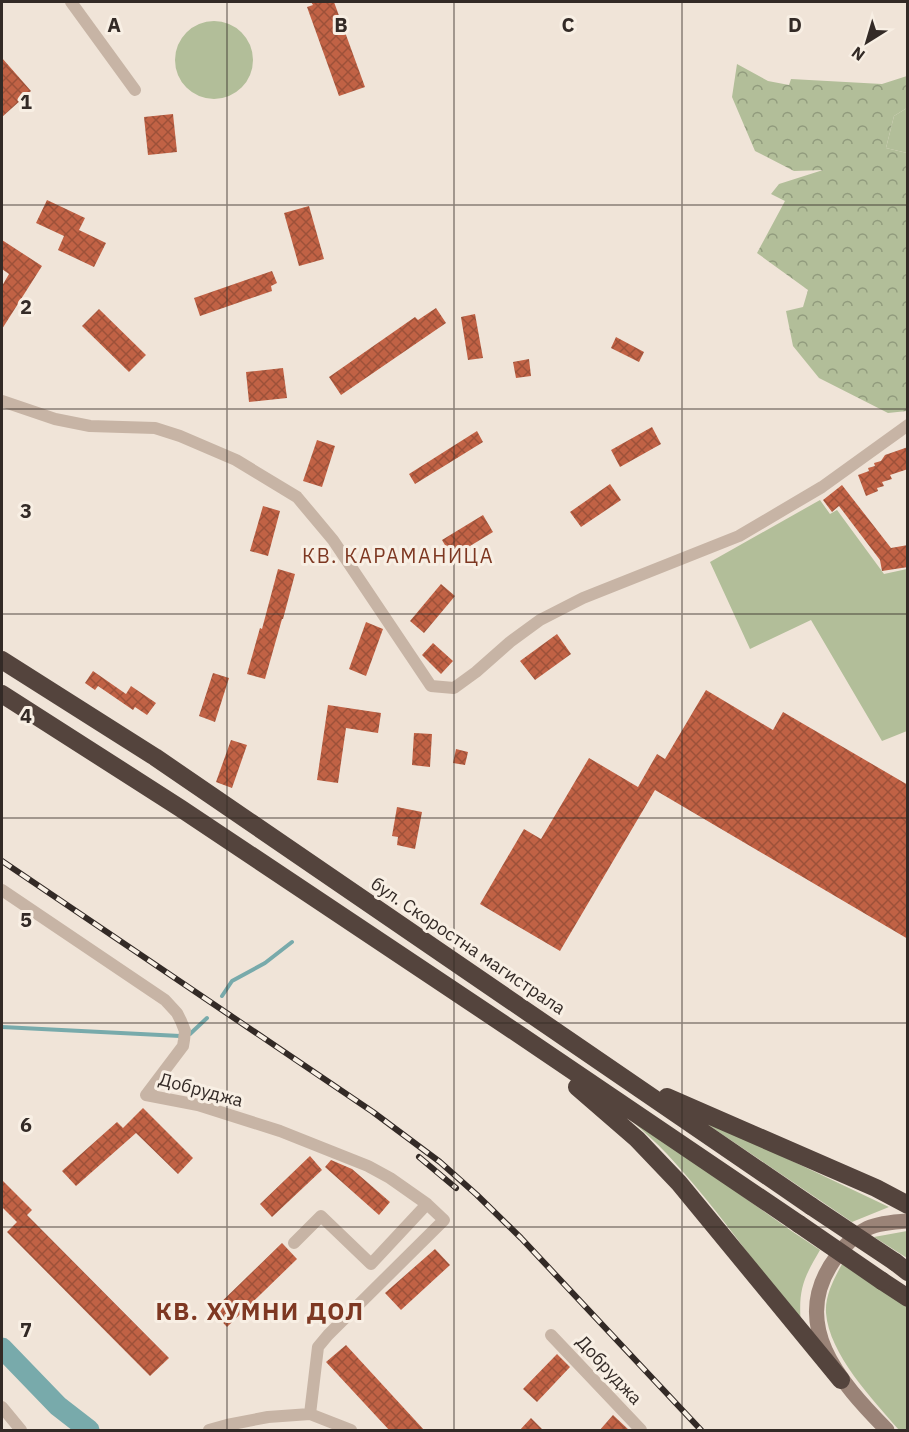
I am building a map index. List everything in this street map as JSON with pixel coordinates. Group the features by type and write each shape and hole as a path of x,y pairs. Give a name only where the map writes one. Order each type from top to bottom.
{"highway":[{"name":"бул. Скоростна магистрала","path":"2,660 155,757 901,1267"},
{"path":"2,694 189,814 908,1298"},
{"path":"517,1034 637,1139 679,1183 842,1380"},
{"path":"627,1080 876,1188 908,1205"}],"main road":[{"path":"887,1431 842,1380 824,1349 817,1329 816,1309 819,1289 827,1268 847,1243 863,1230 884,1222 908,1221"}],"street":[{"path":"71,2 135,90"},
{"path":"2,401 90,426 155,428 180,436 236,460 297,496 333,540 431,686 453,688 540,620 583,598 739,536 822,487 908,424"},
{"name":"Добруджа","path":"2,890 165,1000 177,1013 185,1035 183,1046 146,1095 198,1105 291,1136 368,1166 390,1178 427,1204 444,1220 318,1347 310,1414"},
{"path":"294,1243 321,1216 371,1264 427,1204"},
{"name":"Добруджа","path":"550,1335 641,1431"},
{"path":"2,1407 21,1431"},
{"path":"209,1431 268,1417 310,1414 351,1431"}],"green space":[{"path":"214,21 229,24 246,38 253,60 250,75 236,92 214,99 199,96 182,82 175,60 178,45 192,28"},
{"path":"737,64 768,81 789,85 791,79 882,84 907,76 907,108 894,116 886,148 907,153 907,411 888,413 819,378 793,346 786,311 803,307 808,290 757,253 785,201 771,194 779,184 823,170 794,171 755,151 732,97"},
{"path":"907,108 907,153 886,148 894,116"},
{"path":"820,500 830,514 837,510 884,574 907,569 907,731 882,741 811,620 750,649 710,562"},
{"path":"689,1112 889,1207 852,1222"},
{"path":"631,1117 820,1250 803,1285 800,1303 801,1325 703,1195 663,1150 631,1120"},
{"path":"907,1231 907,1258 874,1237"},
{"path":"842,1264 907,1307 907,1430 899,1430 854,1376 829,1329 826,1313 827,1300"}],"building":[{"path":"311,2 334,2 365,87 339,96 307,7 313,5"},
{"path":"2,58 31,91 2,117"},
{"path":"173,114 177,152 148,155 144,117"},
{"path":"47,200 85,218 79,230 106,243 94,267 58,250 64,236 36,223"},
{"path":"309,206 324,259 299,266 284,213"},
{"path":"2,240 42,266 2,329 2,286 9,274 2,269"},
{"path":"272,271 277,283 271,286 272,291 200,316 194,298"},
{"path":"436,308 446,323 341,395 329,377 415,317 418,320"},
{"path":"99,309 146,355 129,372 82,326"},
{"path":"475,314 483,358 468,360 461,317"},
{"path":"616,337 644,352 639,362 611,348"},
{"path":"529,359 531,376 516,378 513,362"},
{"path":"283,368 287,398 249,402 246,372"},
{"path":"652,427 661,444 620,467 611,450"},
{"path":"477,431 483,442 415,484 409,474"},
{"path":"317,440 335,446 322,487 303,481"},
{"path":"908,447 908,469 890,475 892,479 882,482 884,486 866,496 858,475 869,471 868,468 875,466 874,463 881,461 885,455"},
{"path":"610,484 621,500 581,527 570,512"},
{"path":"842,485 891,548 908,545 908,567 882,571 880,560 839,506 832,512 823,500"},
{"path":"263,506 280,511 268,556 250,551"},
{"path":"483,515 493,532 452,557 442,540"},
{"path":"278,569 295,574 265,679 247,674"},
{"path":"441,584 455,596 424,633 410,621"},
{"path":"366,622 383,629 366,676 349,669"},
{"path":"557,634 571,654 535,680 520,661"},
{"path":"433,643 453,661 441,674 422,655"},
{"path":"93,671 126,694 131,686 156,703 147,715 135,707 133,710 98,686 95,690 85,683"},
{"path":"213,673 229,678 215,722 199,716"},
{"path":"706,690 773,730 783,712 908,785 908,939 655,790 560,951 480,904 524,829 541,839 589,758 638,787 657,754 665,759"},
{"path":"328,705 381,713 378,733 346,728 338,783 317,780"},
{"path":"414,733 432,734 430,767 412,765"},
{"path":"231,740 247,745 232,788 216,782"},
{"path":"456,749 468,752 465,765 453,763"},
{"path":"397,807 422,812 415,849 397,845 398,837 392,836"},
{"path":"143,1108 193,1158 178,1174 136,1133 76,1186 62,1171 117,1122 123,1128"},
{"path":"310,1156 322,1170 272,1217 260,1204"},
{"path":"331,1160 352,1169 390,1202 379,1215 325,1167"},
{"path":"2,1180 32,1210 27,1215 169,1358 150,1376 7,1232 17,1222 2,1207"},
{"path":"282,1243 297,1259 227,1327 212,1311"},
{"path":"435,1249 450,1265 401,1310 385,1293"},
{"path":"346,1345 425,1431 390,1431 326,1362"},
{"path":"557,1354 570,1367 537,1402 523,1389"},
{"path":"613,1415 630,1431 599,1431"},
{"path":"531,1418 544,1431 519,1431"}],"waterway":[{"path":"222,996 232,981 265,963 292,942"},
{"path":"2,1027 180,1036 190,1034 207,1018"},
{"path":"2,1348 58,1406 89,1430"}],"railway":[{"path":"2,861 373,1112 440,1162 521,1238 701,1430"},
{"path":"419,1157 456,1188"}],"district":[{"name":"КВ. КАРАМАНИЦА","path":"398,556"},
{"name":"КВ. ХУМНИ ДОЛ","path":"260,1312"}]}
